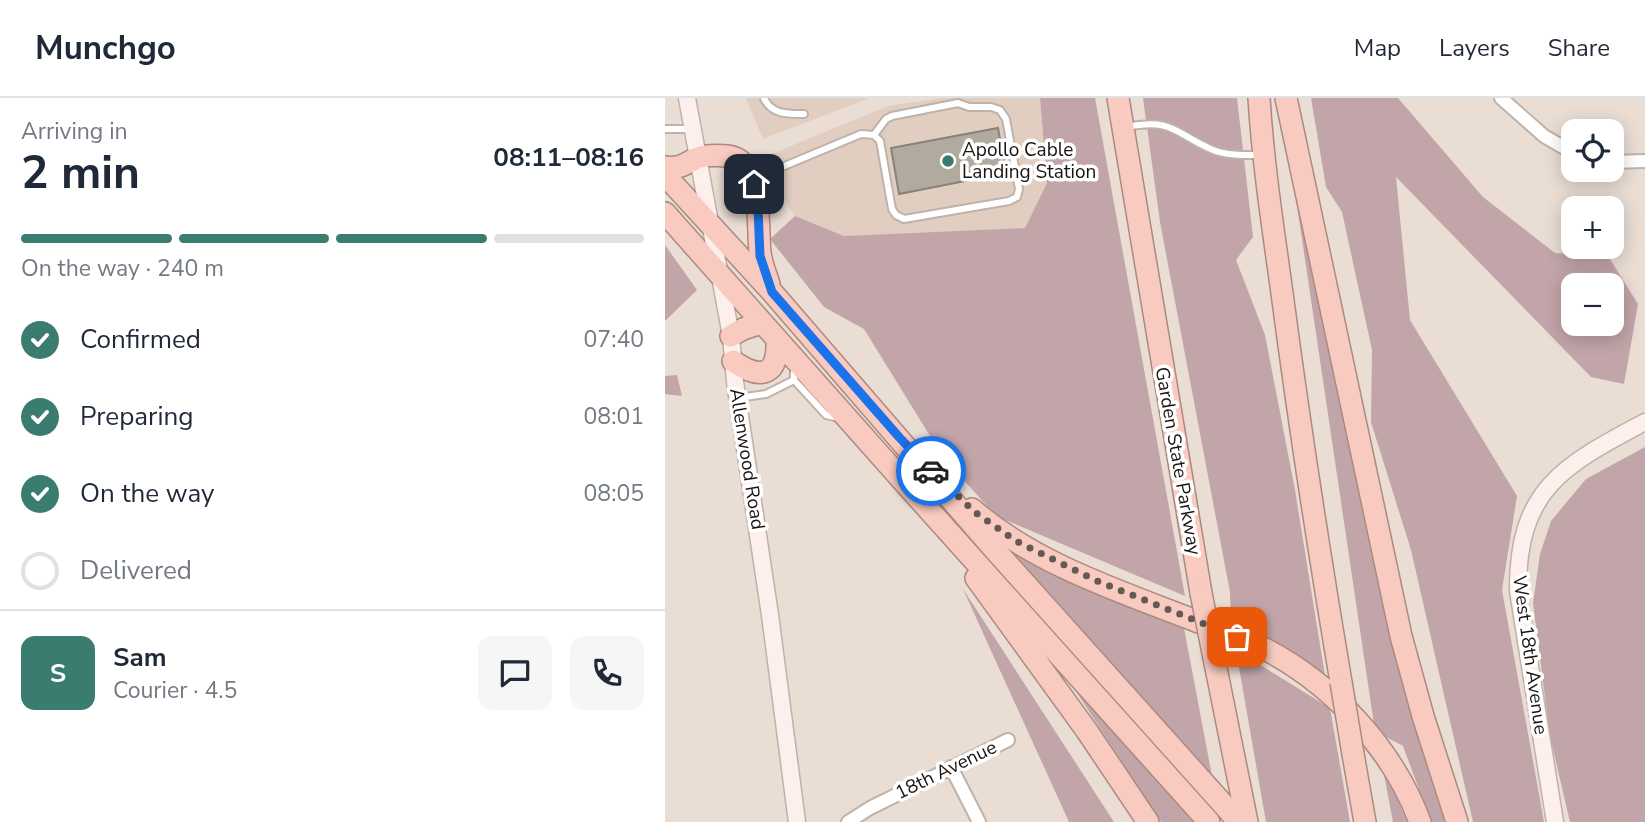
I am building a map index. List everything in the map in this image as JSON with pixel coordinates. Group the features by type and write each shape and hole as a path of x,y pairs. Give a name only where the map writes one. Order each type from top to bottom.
{"highway":[{"name":"Garden State Parkway","path":"1118,98 1201,593 1243,815"},
{"path":"1259,98 1264,155 1311,498 1365,822"},
{"path":"1286,98 1401,636 1457,822"},
{"path":"665,167 677,169 696,158 726,156 738,160 746,167 755,192 760,256 772,292"},
{"path":"665,175 772,292 1013,570 1243,815"},
{"path":"665,214 777,342 795,371 845,418 921,503 965,547 1209,822"},
{"path":"730,336 761,323"},
{"path":"733,361 747,371 763,372 772,367 778,356 777,342"},
{"path":"917,457 976,513 1016,541 1097,581 1261,646 1300,670 1361,725 1376,743 1406,789 1420,822"},
{"path":"921,503 1032,654 1148,822"}],"street":[{"name":"Allenwood Road","path":"687,98 730,336 797,822"},
{"path":"1501,98 1544,136 1561,146"},
{"path":"1624,162 1645,162"},
{"name":"West 18th Avenue","path":"1555,822 1518,591 1522,537 1537,501 1564,470 1581,457 1645,422"},
{"name":"18th Avenue","path":"848,822 870,808 1008,740"},
{"path":"951,767 979,822"}],"lane":[{"path":"764,98 767,104 781,114 804,114"},
{"path":"755,192 770,172 861,134 874,135 880,141 892,209 895,215 904,219 1009,201 1017,197 1019,189 1006,119 1000,110 992,107 969,107 958,103 892,116 885,119 874,135"},
{"path":"1122,127 1149,122 1163,124 1213,150 1229,154 1264,155"},
{"path":"665,129 692,129"},
{"path":"746,167 770,172"},
{"path":"737,398 766,394 795,371"}],"shaded area":[{"path":"746,98 869,98 763,139"},
{"path":"942,98 1040,98 1047,183 1025,228 844,236 795,216 757,160 888,106"},
{"path":"1040,98 1095,98 1185,596 996,516 943,457 864,329 824,307 770,239 795,216 844,236 1025,228 1047,183"},
{"path":"1143,98 1237,98 1253,237 1236,260 1265,335 1295,490 1326,682 1231,627 1230,592 1160,222"},
{"path":"1311,98 1398,98 1483,197 1555,253 1561,253 1561,259 1610,259 1619,273 1561,273 1561,336 1624,336 1624,282 1638,304 1624,384 1591,377 1396,177 1410,320 1517,496 1502,590 1544,822 1473,822 1411,550 1371,422 1372,350 1342,212 1326,187"},
{"path":"1294,185 1433,769 1449,822 1431,822 1403,746 1375,731"},
{"path":"665,245 697,290 665,321"},
{"path":"677,375 682,396 665,394 665,376"},
{"path":"1645,447 1645,822 1570,822 1550,736 1533,603 1540,554 1551,521 1586,479"},
{"path":"1009,551 1184,628 1212,776"},
{"path":"963,589 1114,822 1069,822"},
{"path":"1236,650 1330,708 1350,822 1266,822"},
{"path":"1070,682 1196,822 1161,822"},
{"path":"1381,759 1407,822 1393,822"}],"building":[{"name":"Apollo Cable Landing Station","path":"998,128 1006,173 899,194 891,148"}],"way so far":[{"path":"931,471 976,513 1006,536 1097,581 1237,637"}],"place":[{"name":"Apollo Cable Landing Station","path":"948,161"}],"route":[{"path":"754,184 760,256 772,292 931,471"}]}
